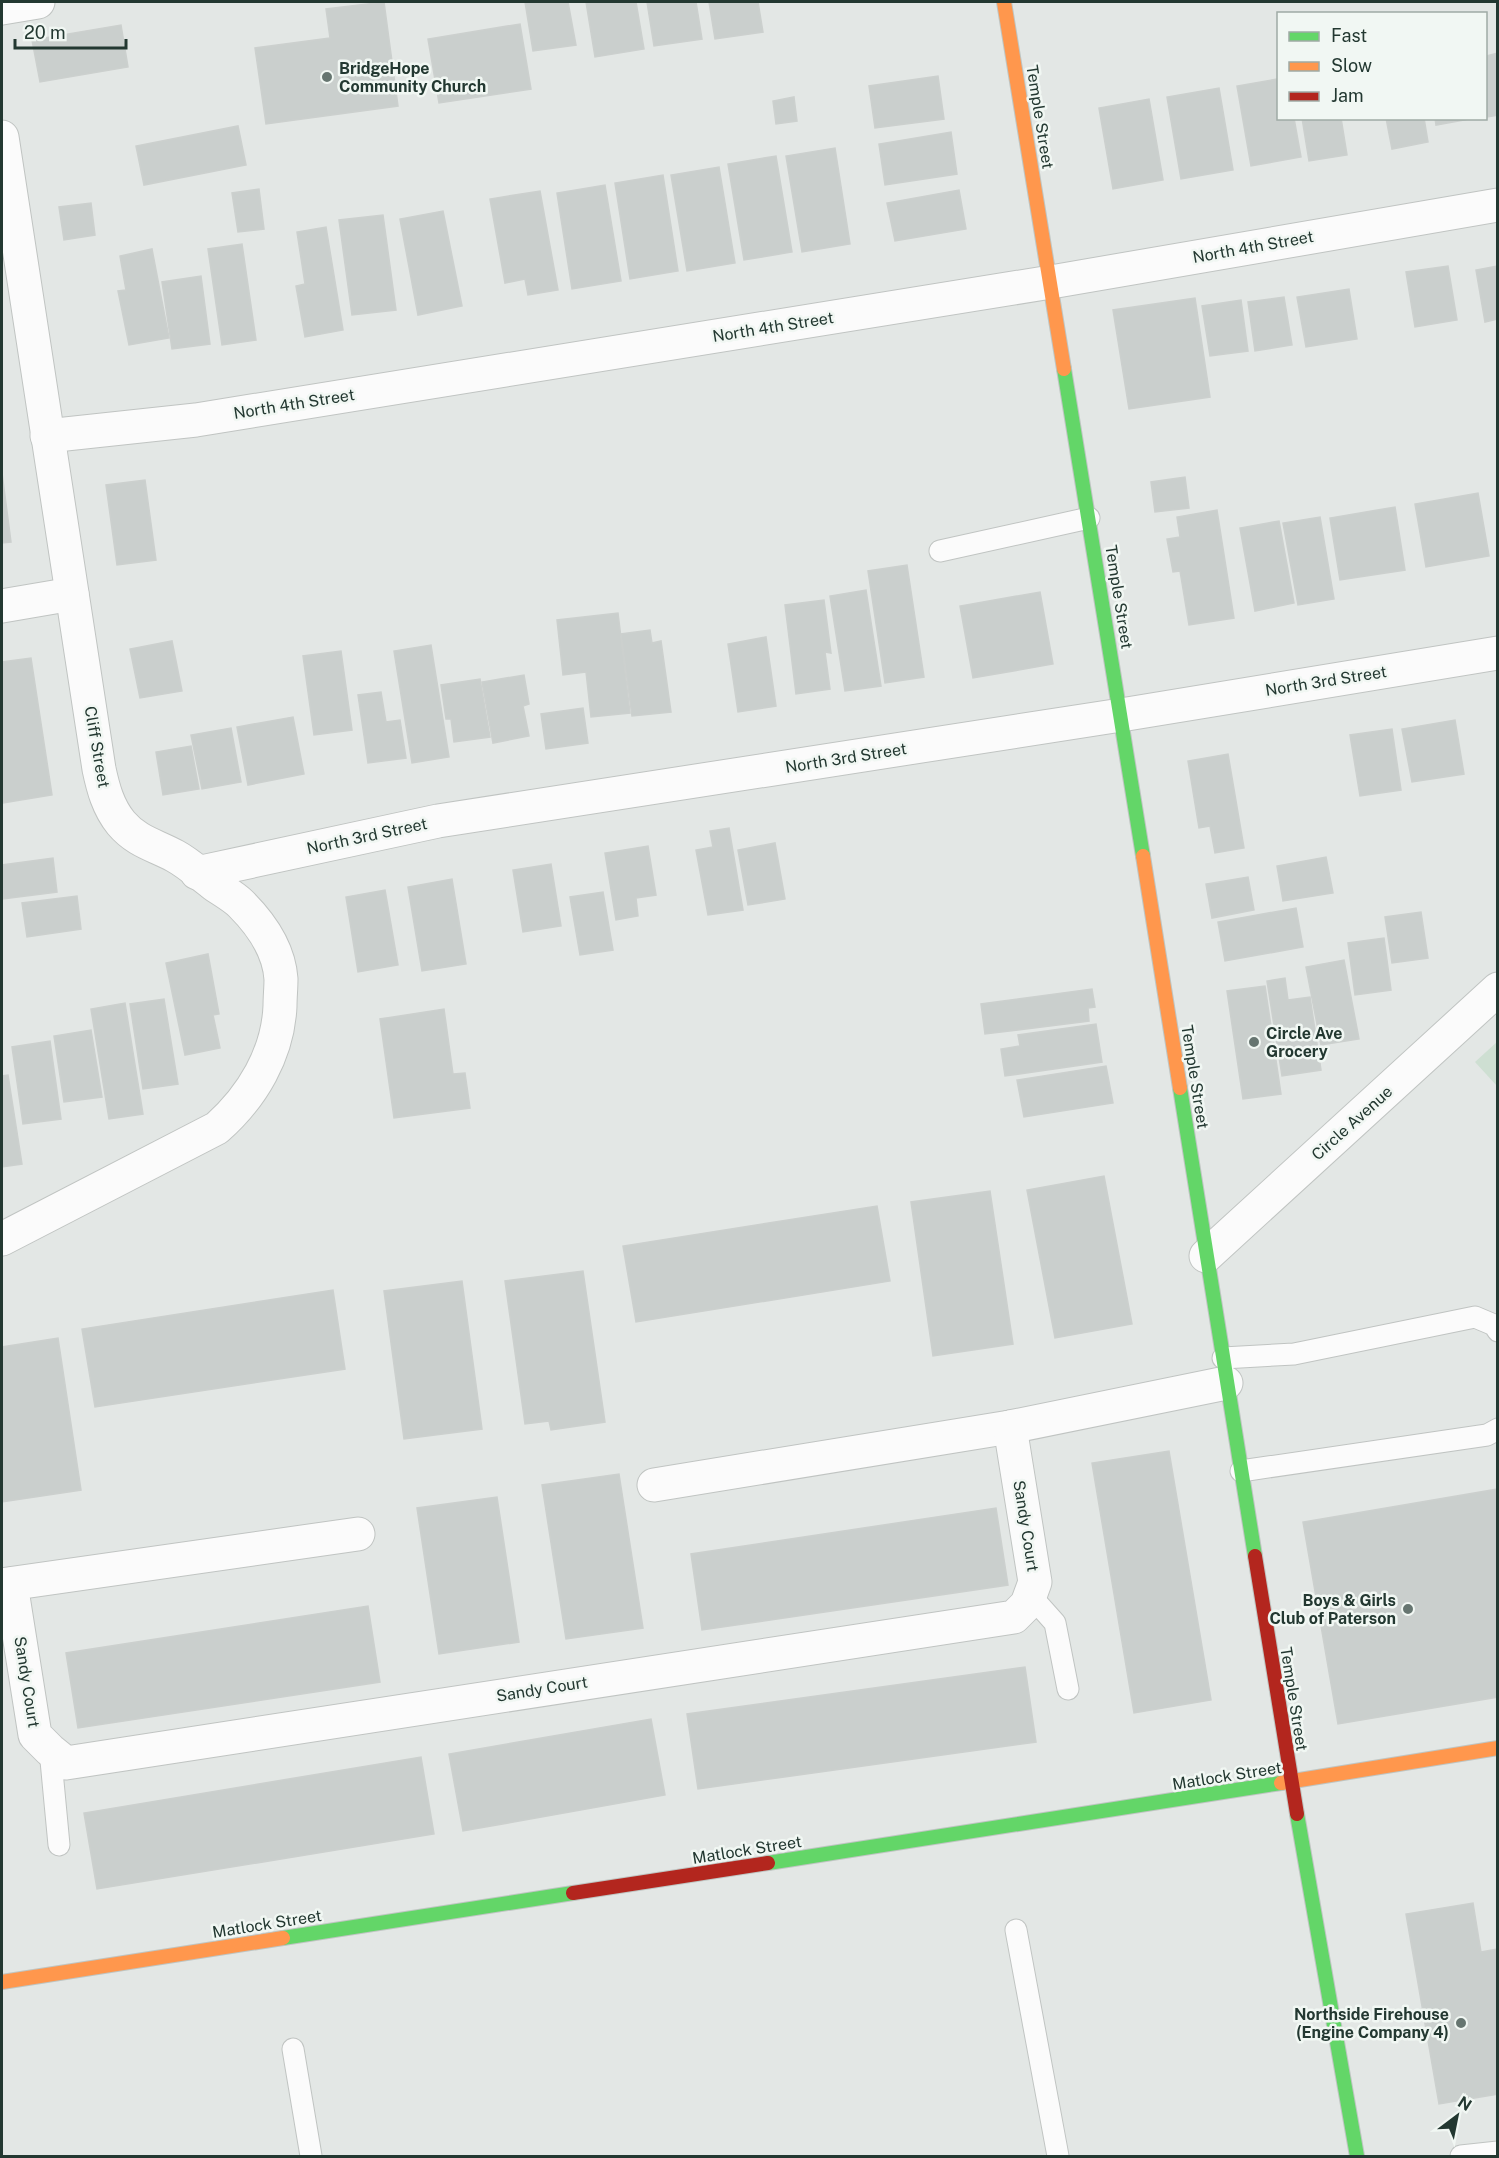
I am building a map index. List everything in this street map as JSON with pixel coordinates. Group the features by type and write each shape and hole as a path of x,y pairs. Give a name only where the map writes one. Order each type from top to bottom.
{"street":[{"path":"2,8 38,2"},
{"name":"Temple Street","path":"1004,2 1121,715 1291,1782 1357,2157"},
{"name":"Cliff Street","path":"2,137 47,436 105,794 117,818 137,838 151,847 175,856 241,903 269,939 277,958 281,978 279,1025 264,1071 235,1112 217,1128 2,1239"},
{"name":"North 4th Street","path":"47,436 196,420 1051,282 1497,205"},
{"path":"2,606 72,594"},
{"name":"North 3rd Street","path":"198,873 438,821 1121,715 1497,653"},
{"name":"Circle Avenue","path":"1206,1256 1497,989"},
{"path":"654,1485 1010,1427 1225,1371"},
{"name":"Sandy Court","path":"358,1534 7,1584 35,1735 66,1762 1014,1617 1027,1604 1035,1582 1010,1427"},
{"name":"Matlock Street","path":"2,1982 1497,1748"}],"lane":[{"path":"940,551 1089,518"},
{"path":"1225,1371 1294,1354 1475,1317 1494,1325 1497,1331"},
{"path":"1241,1470 1487,1435 1497,1429"},
{"path":"1030,1595 1055,1623 1068,1689"},
{"path":"50,1750 59,1845"},
{"path":"1016,1930 1058,2157"},
{"path":"293,2049 311,2157"},
{"path":"1461,2156 1497,2152"}],"green space":[{"path":"1497,1042 1497,1086 1475,1062"}],"building":[{"name":"BridgeHope Community Church","path":"384,2 398,106 266,124 255,48 330,38 326,9"},
{"path":"525,2 568,2 576,45 533,51"},
{"path":"586,2 636,2 644,49 595,57"},
{"path":"647,2 696,2 702,39 654,46"},
{"path":"709,2 758,2 763,32 715,39"},
{"path":"520,24 531,89 439,103 428,39"},
{"path":"121,25 128,67 40,82 32,40"},
{"path":"1498,53 1498,115 1487,117 1487,56"},
{"path":"938,76 944,119 875,128 869,86"},
{"path":"1277,79 1277,120 1294,120 1301,157 1251,166 1237,86"},
{"path":"1219,88 1233,170 1181,179 1167,97"},
{"path":"794,97 797,121 776,124 773,101"},
{"path":"1149,99 1163,180 1113,189 1099,108"},
{"path":"1302,120 1341,120 1347,155 1309,161"},
{"path":"1386,120 1424,120 1428,142 1392,149"},
{"path":"1435,120 1464,120 1436,125"},
{"path":"238,126 246,165 144,185 136,146"},
{"path":"951,132 957,174 885,185 879,144"},
{"path":"835,148 850,244 802,252 786,156"},
{"path":"776,156 792,252 744,260 728,164"},
{"path":"719,167 735,263 687,271 671,175"},
{"path":"663,175 678,271 630,279 615,183"},
{"path":"605,185 621,281 572,289 557,193"},
{"path":"259,189 264,229 238,232 232,193"},
{"path":"959,190 966,229 895,241 887,203"},
{"path":"540,191 558,290 528,295 525,279 505,283 490,199"},
{"path":"91,203 95,235 64,240 59,207"},
{"path":"443,211 462,306 418,315 400,219"},
{"path":"383,215 396,310 352,315 339,220"},
{"path":"326,227 343,330 305,337 296,286 305,284 297,232"},
{"path":"242,244 256,340 222,345 208,249"},
{"path":"152,249 169,338 129,345 118,291 126,290 120,256"},
{"path":"1448,266 1457,320 1415,327 1406,272"},
{"path":"1498,266 1498,319 1485,322 1476,270"},
{"path":"201,276 210,344 172,349 162,282"},
{"path":"1349,289 1357,339 1306,347 1297,297"},
{"path":"1284,297 1292,345 1255,351 1248,302"},
{"path":"1195,298 1210,397 1129,409 1113,310"},
{"path":"1241,300 1248,351 1210,356 1202,306"},
{"path":"2,473 11,542 2,543"},
{"path":"1185,477 1189,508 1155,512 1151,482"},
{"path":"145,480 156,560 117,565 106,485"},
{"path":"1478,493 1489,556 1426,567 1415,504"},
{"path":"1395,507 1405,570 1340,580 1330,518"},
{"path":"1217,510 1234,618 1189,625 1180,571 1173,572 1167,539 1180,537 1177,517"},
{"path":"1320,517 1334,599 1298,605 1283,523"},
{"path":"1279,521 1294,603 1255,611 1240,528"},
{"path":"907,565 924,677 885,683 868,571"},
{"path":"866,590 881,686 845,691 830,596"},
{"path":"1040,592 1053,664 973,678 960,606"},
{"path":"824,600 831,653 825,652 830,689 796,694 785,605"},
{"path":"618,613 630,713 591,717 586,672 563,675 557,620"},
{"path":"650,630 652,643 661,641 671,712 632,716 621,634"},
{"path":"766,637 776,706 738,712 728,644"},
{"path":"172,641 182,691 140,698 130,649"},
{"path":"431,645 449,757 412,763 394,651"},
{"path":"341,651 352,730 314,735 303,656"},
{"path":"31,658 52,795 2,803 2,662"},
{"path":"524,675 529,704 523,706 529,736 493,743 482,682"},
{"path":"480,679 490,737 454,742 451,719 446,719 441,685"},
{"path":"381,692 386,722 400,720 406,758 368,763 358,695"},
{"path":"583,708 588,743 546,749 541,714"},
{"path":"293,717 304,774 248,785 237,727"},
{"path":"1455,720 1464,774 1412,782 1402,729"},
{"path":"231,728 241,782 202,789 191,735"},
{"path":"1392,729 1401,790 1360,796 1350,735"},
{"path":"191,746 199,789 163,795 156,752"},
{"path":"1228,754 1244,848 1215,853 1210,826 1199,828 1188,761"},
{"path":"729,828 743,910 708,915 696,850 713,847 710,831"},
{"path":"775,843 785,899 748,905 738,850"},
{"path":"648,846 656,895 636,898 638,916 616,920 605,853"},
{"path":"1326,857 1333,893 1283,901 1277,866"},
{"path":"53,858 57,892 3,899 2,865"},
{"path":"551,864 561,926 523,932 513,870"},
{"path":"1248,877 1254,910 1212,918 1206,884"},
{"path":"452,879 466,964 422,971 408,887"},
{"path":"385,890 398,965 358,972 346,897"},
{"path":"603,892 613,950 580,955 570,897"},
{"path":"77,896 81,929 27,937 22,903"},
{"path":"1296,908 1303,947 1225,961 1218,922"},
{"path":"1421,912 1428,958 1392,963 1385,917"},
{"path":"1384,938 1391,990 1355,995 1348,943"},
{"path":"208,954 219,1014 213,1015 220,1048 185,1055 166,963"},
{"path":"1344,960 1359,1039 1321,1045 1306,967"},
{"path":"1285,978 1288,1000 1310,997 1321,1070 1282,1076 1267,981"},
{"name":"Circle Ave Grocery","path":"1265,986 1281,1094 1243,1099 1227,991"},
{"path":"1092,989 1095,1007 1088,1008 1089,1021 985,1034 981,1004"},
{"path":"164,999 178,1084 143,1089 130,1004"},
{"path":"125,1003 143,1114 109,1119 91,1009"},
{"path":"444,1009 453,1074 465,1073 470,1108 394,1118 380,1019"},
{"path":"1096,1024 1102,1062 1005,1076 1001,1049 1020,1046 1018,1035"},
{"path":"91,1030 102,1097 64,1102 54,1036"},
{"path":"50,1041 61,1119 23,1124 12,1047"},
{"path":"1106,1066 1113,1103 1024,1117 1017,1080"},
{"path":"8,1075 22,1164 2,1167 2,1076"},
{"path":"1104,1176 1132,1324 1055,1338 1027,1190"},
{"path":"990,1191 1013,1344 933,1356 911,1202"},
{"path":"877,1206 890,1281 636,1322 623,1246"},
{"path":"583,1271 605,1422 551,1430 549,1421 525,1424 505,1281"},
{"path":"462,1281 482,1429 404,1439 384,1291"},
{"path":"333,1290 345,1369 95,1407 82,1329"},
{"path":"58,1338 81,1490 2,1502 2,1347"},
{"path":"1169,1451 1211,1700 1134,1713 1092,1463"},
{"path":"619,1474 643,1628 566,1639 542,1485"},
{"name":"Boys & Girls Club of Paterson","path":"1498,1489 1498,1697 1338,1724 1303,1522"},
{"path":"497,1497 519,1642 439,1654 417,1508"},
{"path":"996,1508 1008,1585 702,1630 691,1554"},
{"path":"368,1606 380,1682 78,1728 66,1653"},
{"path":"1025,1667 1036,1742 698,1789 687,1714"},
{"path":"651,1719 665,1795 463,1831 449,1754"},
{"path":"421,1757 434,1834 97,1889 84,1813"},
{"name":"Northside Firehouse (Engine Company 4)","path":"1473,1903 1481,1952 1498,1949 1498,2094 1439,2104 1406,1914"}],"traffic: fast":[{"path":"1064,369 1143,856"},
{"path":"1180,1088 1255,1556"},
{"path":"768,1863 1281,1783"},
{"path":"1297,1814 1357,2156"},
{"path":"283,1938 573,1893"}],"traffic: slow":[{"path":"1004,2 1064,369"},
{"path":"1143,856 1180,1088"},
{"path":"1281,1783 1498,1748"},
{"path":"2,1982 283,1938"}],"traffic: jam":[{"path":"1255,1556 1297,1814"},
{"path":"573,1893 768,1863"}],"place":[{"name":"BridgeHope Community Church","path":"327,77"},
{"name":"Circle Ave Grocery","path":"1254,1042"},
{"name":"Boys & Girls Club of Paterson","path":"1408,1609"},
{"name":"Northside Firehouse (Engine Company 4)","path":"1461,2023"}]}
